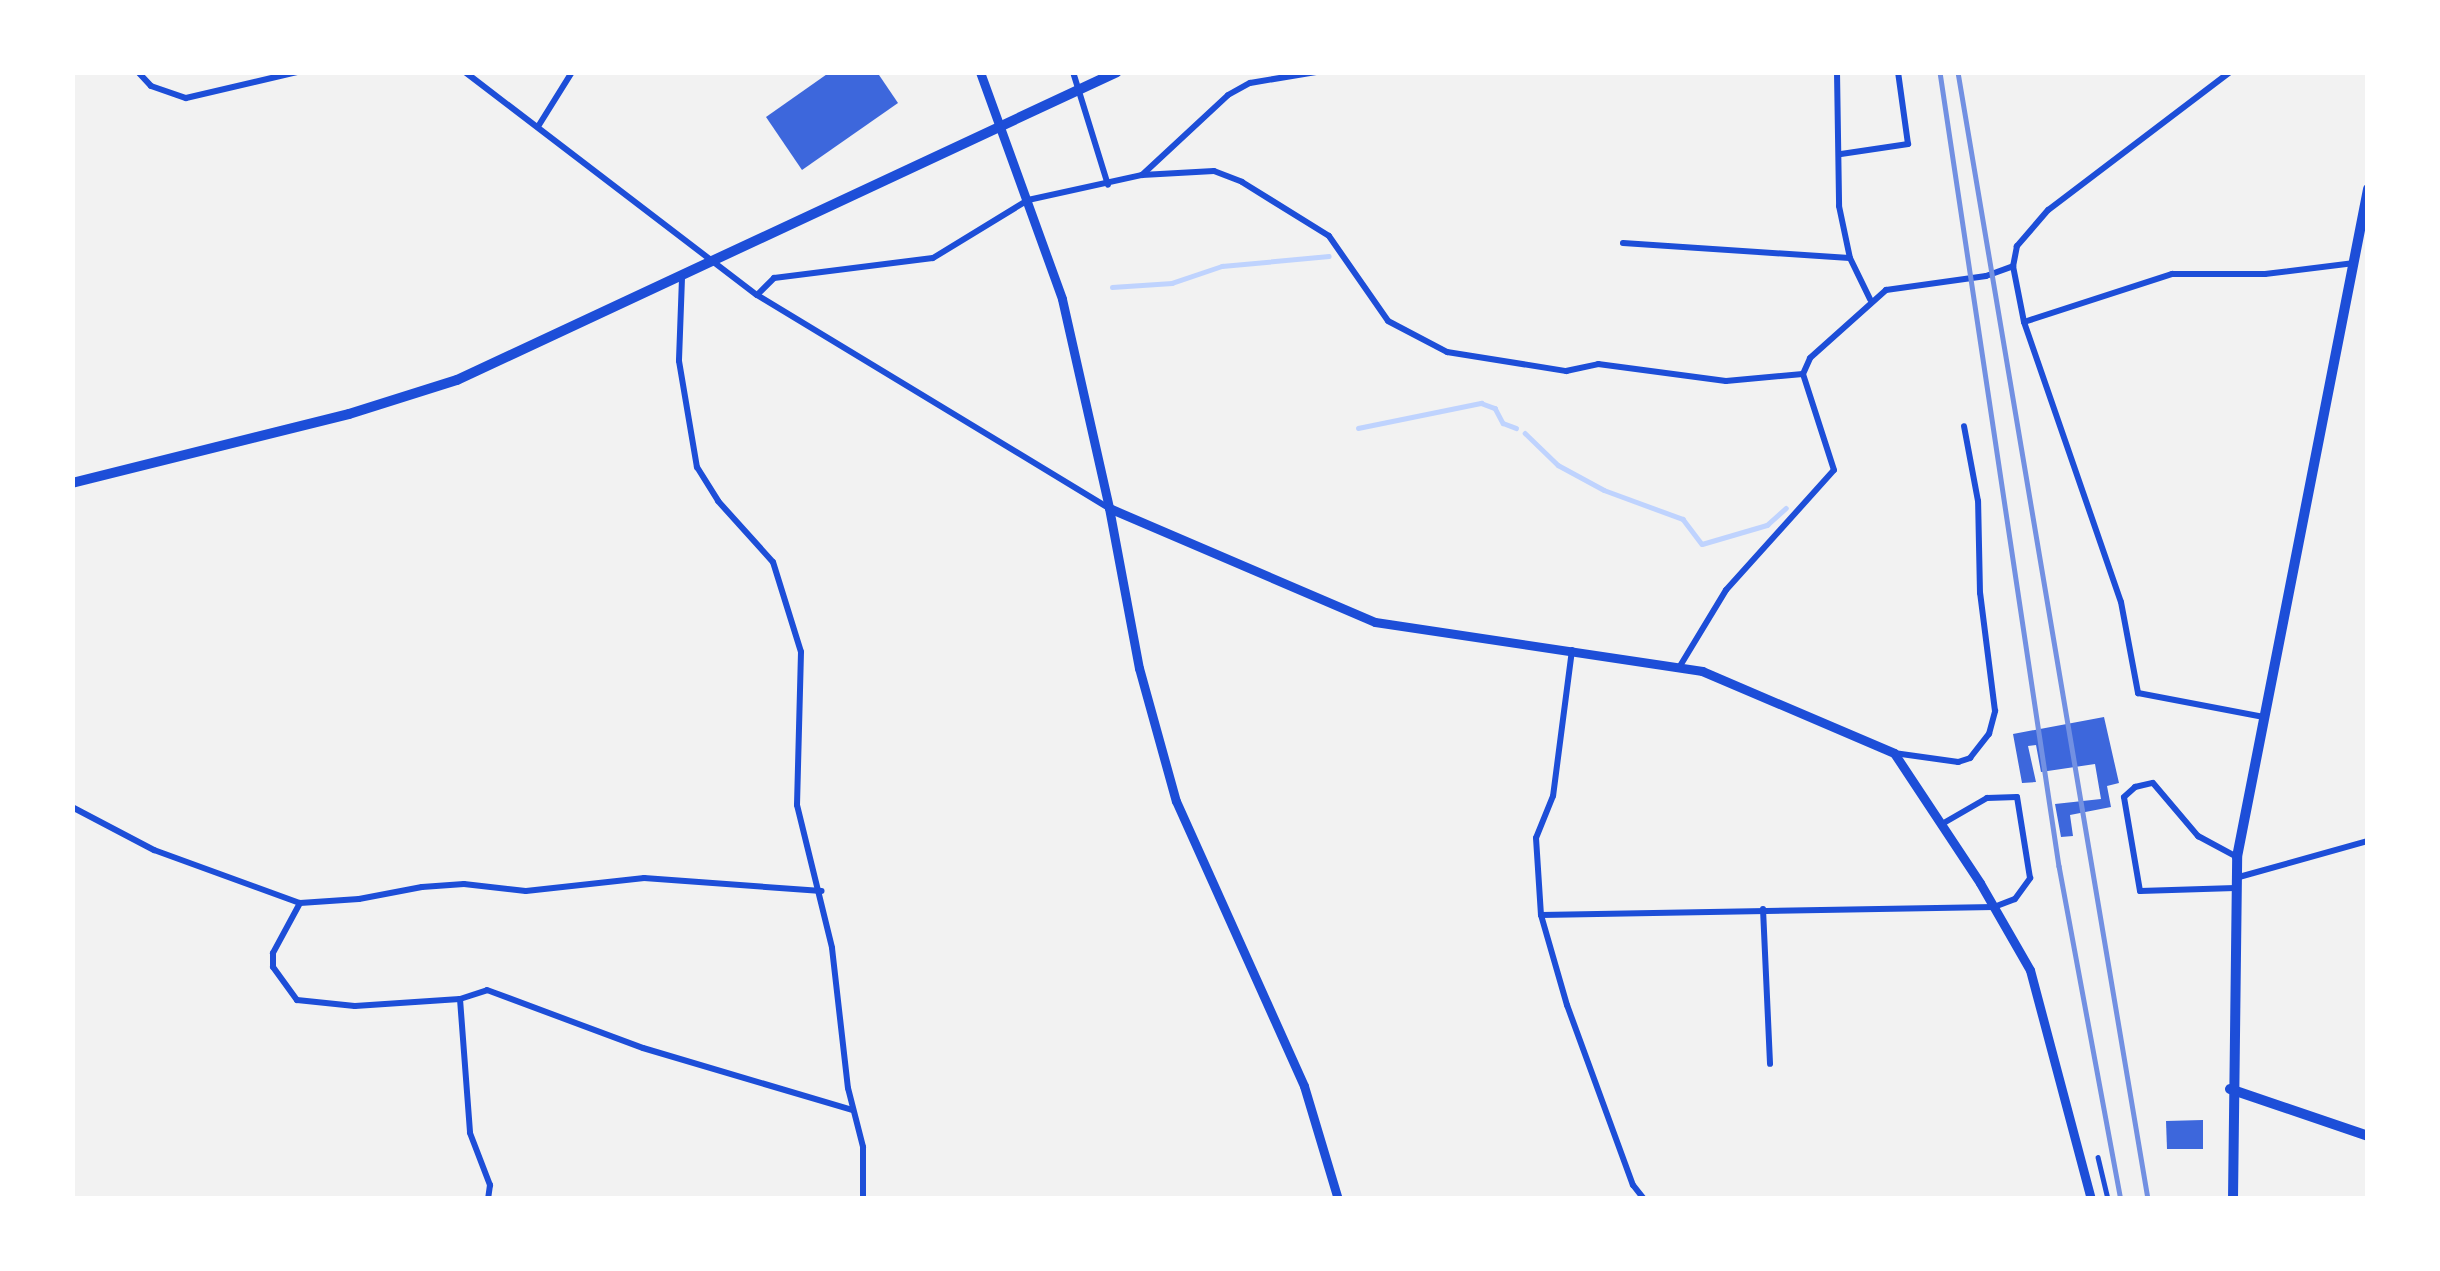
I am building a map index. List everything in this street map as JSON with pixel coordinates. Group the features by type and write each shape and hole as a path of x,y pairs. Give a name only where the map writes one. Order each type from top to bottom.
{"main road":[{"path":"980,72 1061,299 1109,508 1139,668 1176,801 1304,1086 1338,1199"},
{"path":"72,483 350,414 458,380 1118,72"},
{"path":"2233,1199 2230,1089 2236,856 2368,189"},
{"path":"1109,508 1376,622 1680,666 1894,753 2030,970 2091,1199"},
{"path":"2230,1089 2368,1136"}],"street":[{"path":"137,72 151,86 186,98 297,72"},
{"path":"465,72 757,295 1109,508"},
{"path":"539,125 572,72"},
{"path":"1073,72 1108,184"},
{"path":"1142,176 1228,95 1250,83 1316,72"},
{"path":"1837,72 1839,206 1850,258 1870,299"},
{"path":"1840,154 1908,144 1898,72"},
{"path":"2230,72 2048,210 2018,246 2013,266 2024,322 2120,602 2138,693 2264,718"},
{"path":"757,295 774,278 932,258 1028,200 1142,176 1214,170 1242,182 1328,236 1388,321 1447,352 1566,371 1598,364 1726,381 1803,374"},
{"path":"1623,243 1850,258"},
{"path":"2024,322 2172,274 2265,274 2354,263"},
{"path":"1680,666 1726,590 1834,470 1803,374 1810,358 1870,299 1900,286 1986,276 2013,266"},
{"path":"682,278 679,361 698,467 718,501 773,562 801,652 797,805 822,891 852,1110 863,1147 862,1199"},
{"path":"1894,753 1958,762 1970,758 1989,734 1995,711 1980,593 1978,501 1964,426"},
{"path":"1572,650 1558,774 1536,838 1541,914 1567,1005 1633,1185 1644,1199"},
{"path":"2236,856 2198,836 2152,783 2135,787 2124,797 2140,891 2235,883 2368,841"},
{"path":"1541,914 1994,907 2015,899 2030,878 2017,797 1987,798 1942,824"},
{"path":"72,806 154,850 300,903 422,887 464,884 526,892 644,878 822,891"},
{"path":"300,903 273,953 273,968 297,1000 355,1006 460,999 487,990 643,1048 852,1110"},
{"path":"1763,909 1770,1064"},
{"path":"460,999 470,1132 490,1185 488,1199"},
{"path":"2098,1157 2108,1199"}],"building":[{"path":"830,72 877,72 898,103 802,170 766,117"},
{"path":"2104,717 2119,783 2107,786 2111,807 2070,815 2073,836 2061,837 2055,804 2101,799 2095,764 2041,772 2036,745 2028,746 2036,782 2022,783 2013,734"},
{"path":"2203,1120 2203,1149 2167,1149 2166,1121"}],"waterway":[{"path":"1112,287 1172,283 1222,266 1329,256"},
{"path":"1358,428 1481,403 1495,408 1503,423 1516,428"},
{"path":"1525,433 1558,465 1604,490 1683,519 1702,544 1767,525 1786,508"}],"railway":[{"path":"1940,72 2059,866 2121,1199"},
{"path":"1958,72 2148,1199"}]}
